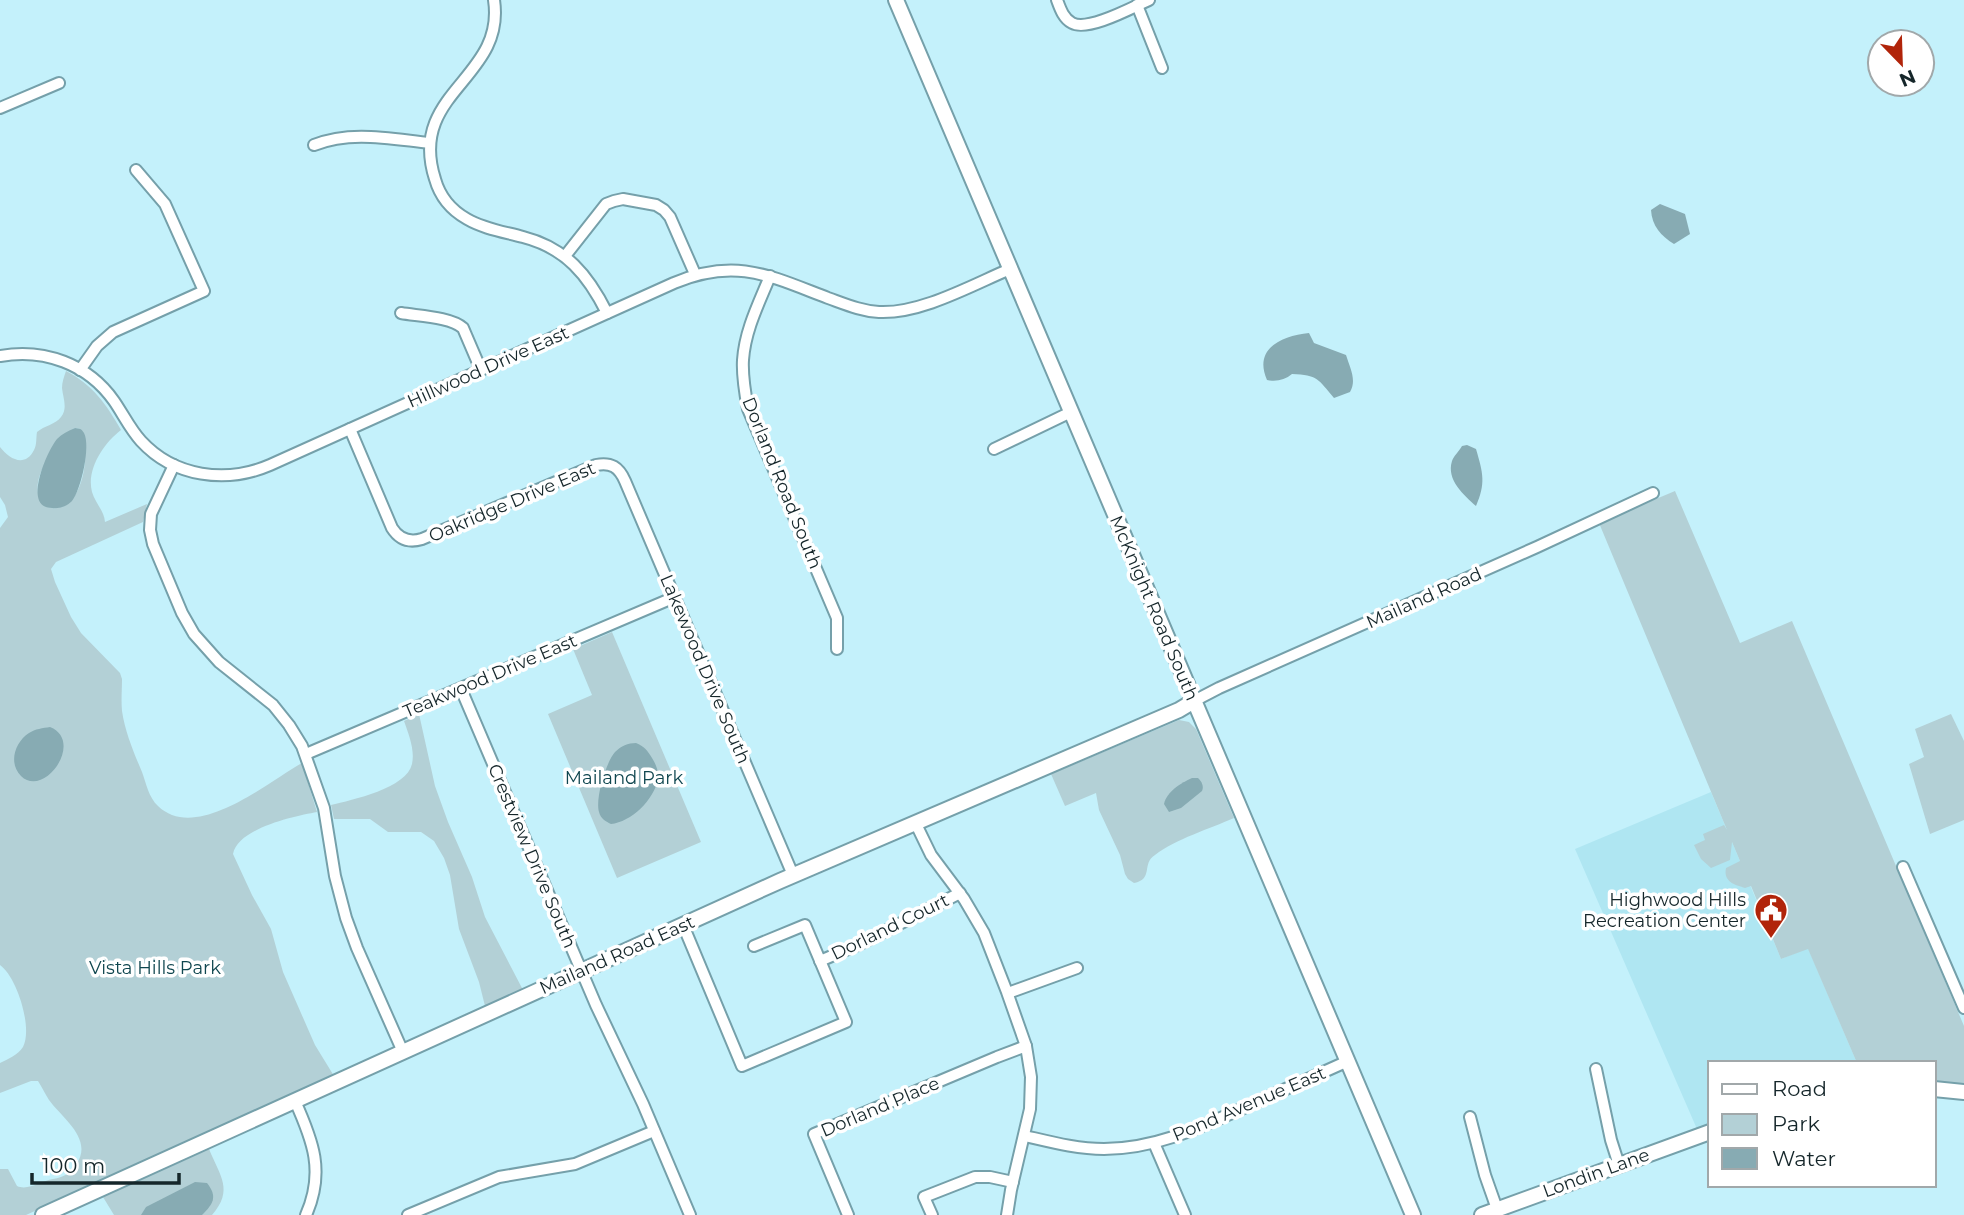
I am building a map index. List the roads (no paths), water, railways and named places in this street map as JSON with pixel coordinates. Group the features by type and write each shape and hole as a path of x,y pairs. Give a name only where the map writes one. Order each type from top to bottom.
{"street":[{"path":"494,0 496,12 490,41 475,68 444,104 433,124 430,158 436,184 449,205 472,222 545,244 565,256 583,274 607,313"},
{"name":"McKnight Road South","path":"896,0 1413,1215"},
{"path":"1057,0 1066,18 1085,26 1149,0"},
{"path":"1137,5 1162,68"},
{"path":"0,108 59,83"},
{"path":"314,145 351,136 430,143"},
{"path":"80,370 97,346 114,332 204,291 165,204 136,170"},
{"path":"565,256 606,204 623,199 656,205 664,210 670,217 695,274"},
{"name":"Hillwood Drive East","path":"0,356 41,355 80,370 107,392 142,442 153,452 174,465 206,475 229,476 250,473 695,274 716,270 751,271 852,307 887,312 925,305 1010,268"},
{"name":"Dorland Road South","path":"770,276 745,343 745,393 748,409 837,618 837,649"},
{"path":"401,313 458,324 463,328 481,370"},
{"path":"994,449 1072,412"},
{"name":"Oakridge Drive East","path":"350,429 392,528 401,538 412,541 594,466 613,465"},
{"path":"174,465 155,505 150,526 153,544 182,613 194,634 224,667 259,692 278,711 294,731 306,754 324,808 335,876 346,918 403,1052"},
{"name":"Lakewood Drive South","path":"613,465 625,481 793,875"},
{"name":"Mailand Road","path":"1194,701 1653,493"},
{"name":"Teakwood Drive East","path":"306,754 675,597"},
{"name":"Crestview Drive South","path":"461,689 581,971 690,1215"},
{"name":"Mailand Road East","path":"43,1215 793,875 1179,710 1194,701"},
{"path":"915,822 931,855 960,893 984,933 1026,1046 1031,1069 1029,1116 1007,1215"},
{"path":"1903,867 1964,1008"},
{"name":"Dorland Court","path":"820,961 863,943 960,893"},
{"name":"Dorland Court","path":"683,925 742,1066 846,1022 805,925 754,946"},
{"path":"1008,993 1077,968"},
{"name":"Dorland Place","path":"848,1215 814,1134 1026,1046"},
{"name":"Pond Avenue East","path":"1025,1136 1069,1146 1094,1148 1125,1148 1154,1143 1189,1132 1348,1061"},
{"path":"1596,1069 1619,1165"},
{"path":"1936,1089 1964,1093"},
{"path":"295,1101 310,1137 316,1162 317,1181 306,1215"},
{"path":"1470,1117 1497,1209"},
{"path":"408,1215 486,1181 575,1164 654,1131"},
{"name":"Londin Lane","path":"1482,1215 1708,1133"},
{"path":"1154,1143 1185,1215"},
{"path":"932,1215 924,1197 963,1181 982,1176 1013,1182"}],"water":[{"path":"1660,204 1685,214 1690,234 1674,244 1661,234 1655,226 1651,210"},
{"path":"1309,333 1314,343 1346,355 1353,378 1350,392 1334,398 1321,382 1307,376 1292,374 1280,380 1267,380 1264,360 1267,352 1280,341"},
{"path":"75,428 82,430 86,439 86,457 79,488 66,506 43,506 38,489 43,466 57,439"},
{"path":"1462,446 1476,449 1482,472 1481,491 1476,506 1457,486 1451,468 1453,459"},
{"path":"50,727 60,734 62,755 50,774 40,780 30,781 17,771 14,759 17,747 29,733"},
{"path":"636,743 646,749 655,763 658,771 656,787 641,809 626,819 611,824 604,820 599,812 602,781 615,752 625,745"},
{"path":"1192,778 1201,781 1202,791 1181,808 1169,812 1164,804 1168,795"},
{"path":"195,1182 207,1183 213,1196 211,1204 202,1215 141,1215 146,1207"}],"place":[{"name":"Highwood Hills Recreation Center","path":"1771,940"}],"park label":[{"name":"Mailand Park","path":"624,778"},
{"name":"Vista Hills Park","path":"155,968"}]}
